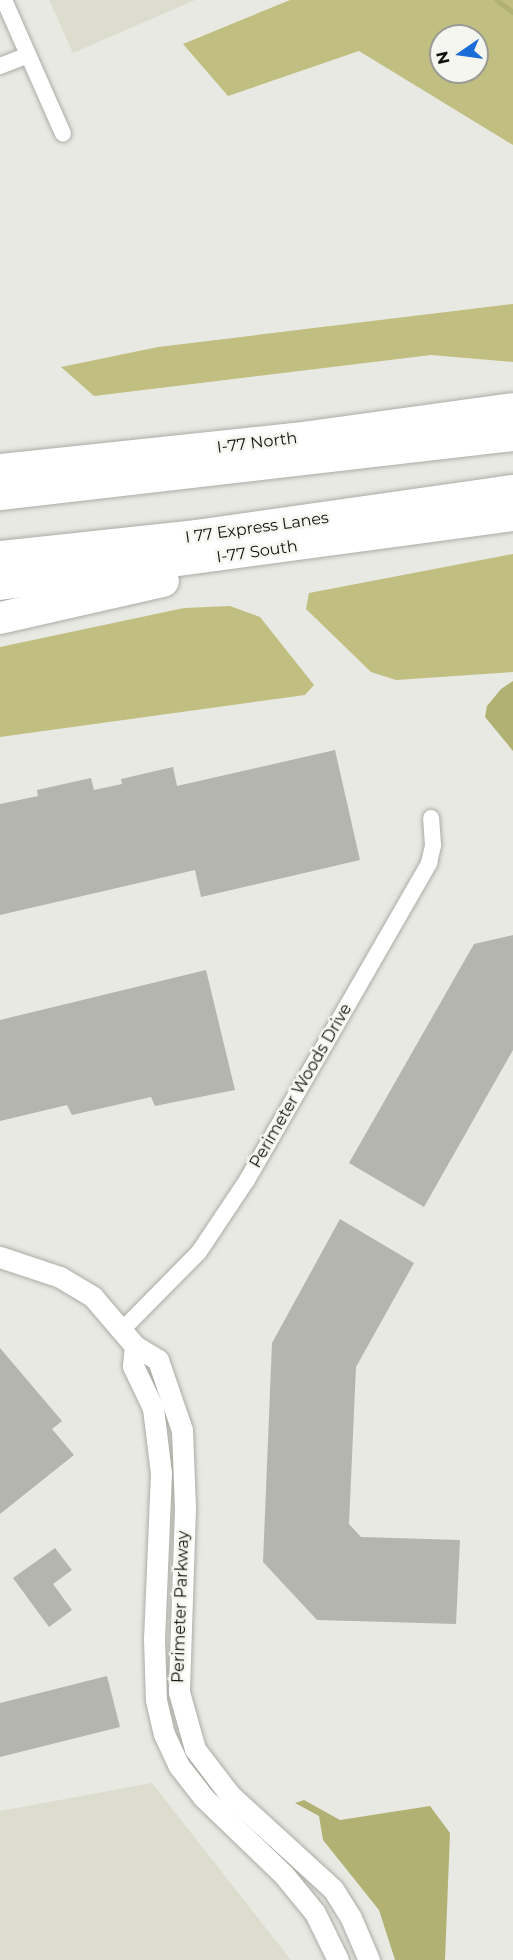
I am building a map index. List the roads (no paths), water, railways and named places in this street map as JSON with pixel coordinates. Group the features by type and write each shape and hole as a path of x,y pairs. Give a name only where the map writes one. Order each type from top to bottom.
{"highway":[{"name":"I-77 North","path":"0,470 153,455 513,409"},
{"path":"0,494 513,435"},
{"path":"0,451 153,455"},
{"name":"I 77 Express Lanes","path":"0,557 208,534 513,491"},
{"name":"I-77 South","path":"0,584 306,546 513,515"},
{"path":"0,618 75,603 306,546"}],"street":[{"path":"4,0 63,134"},
{"path":"0,66 28,55"},
{"name":"Perimeter Woods Drive","path":"123,1329 199,1251 247,1180 429,863 433,845 431,818"},
{"name":"Perimeter Parkway","path":"0,1257 60,1277 93,1297 123,1329 135,1347 158,1360 182,1430 185,1508 179,1692 195,1749 230,1795 333,1889 351,1918 369,1960"},
{"name":"Perimeter Parkway","path":"135,1347 133,1366 153,1408 161,1473 154,1638 156,1700 164,1734 179,1766 203,1797 285,1875 315,1913 338,1960"}],"waterway":[{"path":"497,0 513,12"}]}
